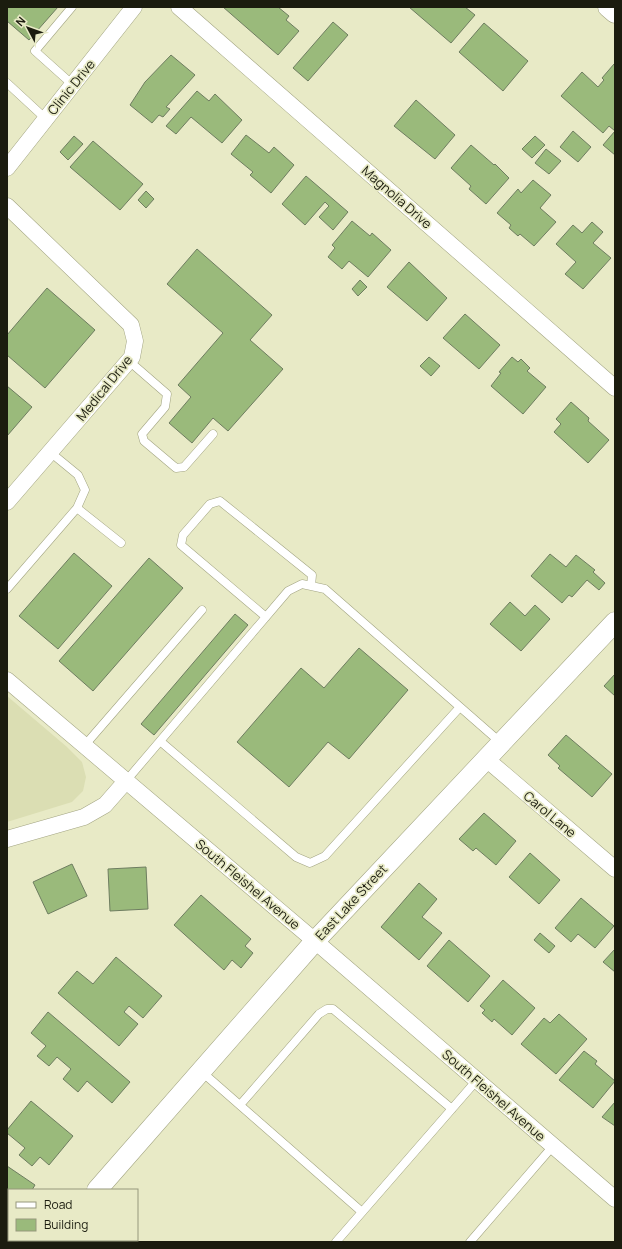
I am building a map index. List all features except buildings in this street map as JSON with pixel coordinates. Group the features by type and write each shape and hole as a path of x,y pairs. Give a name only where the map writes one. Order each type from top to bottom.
{"street":[{"name":"Clinic Drive","path":"7,168 134,7"},
{"name":"Magnolia Drive","path":"179,7 615,388"},
{"path":"608,7 615,13"},
{"name":"Medical Drive","path":"7,206 131,325 135,341 132,357 129,361 7,502"},
{"name":"East Lake Street","path":"98,1189 315,941 500,742 615,622"},
{"name":"South Fleishel Avenue","path":"7,680 315,941 615,1199"},
{"name":"Carol Lane","path":"485,758 615,869"},
{"path":"7,839 84,817 105,805 126,781"}],"lane":[{"path":"72,7 35,51 73,85"},
{"path":"7,83 46,119"},
{"path":"129,361 167,394 165,407 142,434 144,441 154,450 176,468 184,467 214,434"},
{"path":"7,589 77,508 85,490 78,475 50,452"},
{"path":"266,616 181,545 183,535 210,504 220,501 306,570 312,575 311,586"},
{"path":"77,508 121,544"},
{"path":"126,781 288,590 302,584 325,589 500,742"},
{"path":"85,746 202,610"},
{"path":"160,741 296,857 310,863 325,856 460,707"},
{"path":"240,1105 319,1014 326,1009 333,1009 452,1109"},
{"path":"201,1071 362,1212"},
{"path":"336,1242 477,1080"},
{"path":"470,1242 553,1146"}],"shaded area":[{"path":"7,696 67,747 82,762 86,777 83,791 72,802 7,822"}]}
